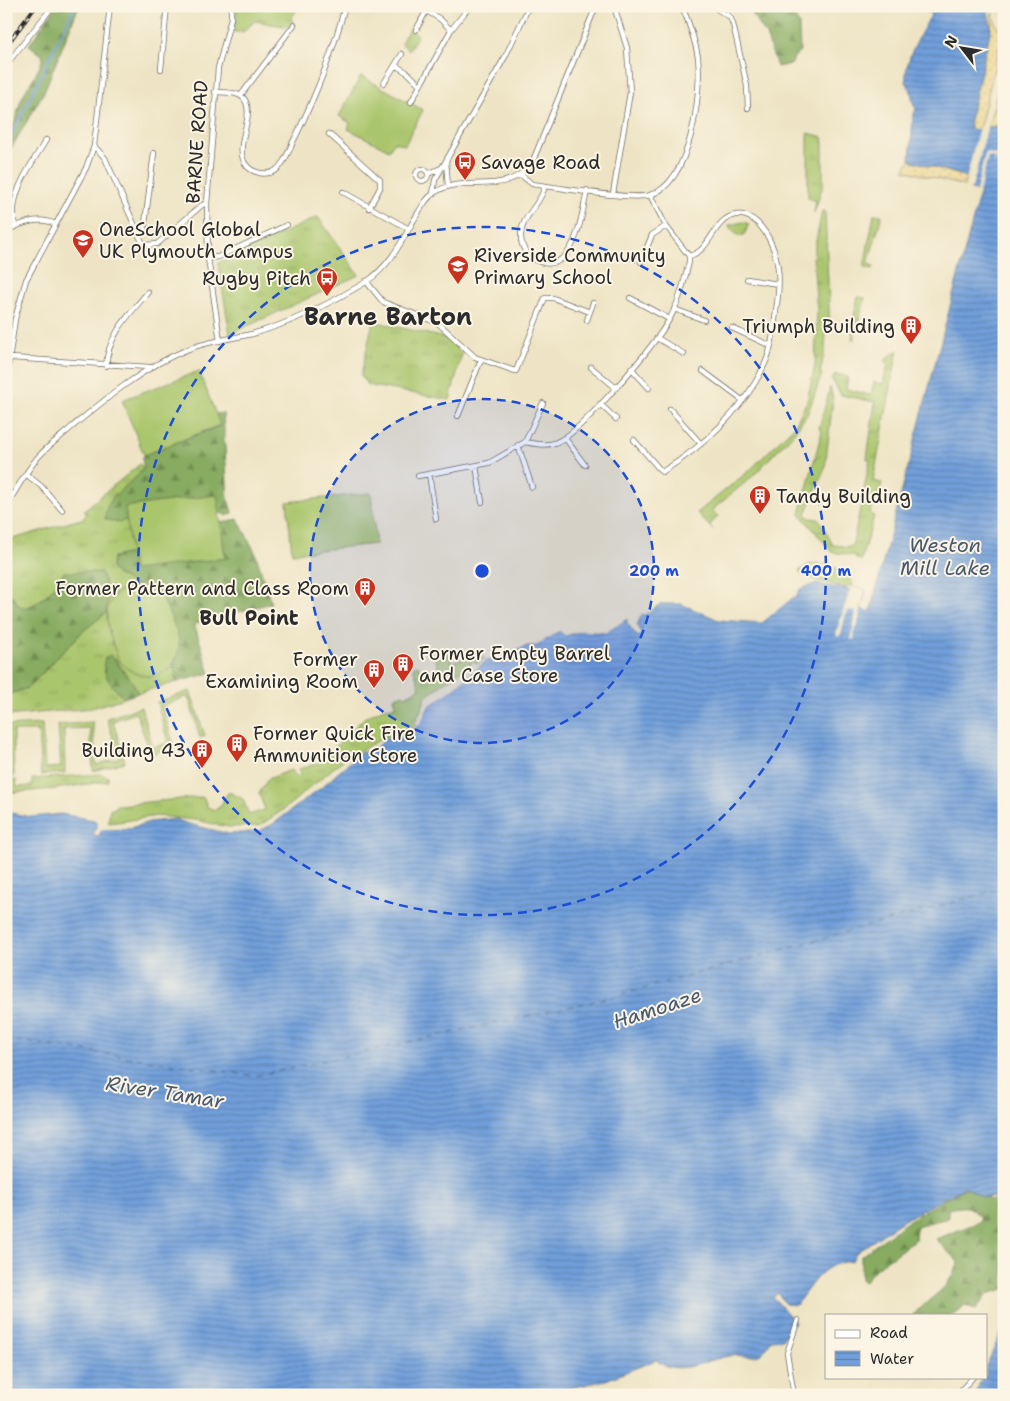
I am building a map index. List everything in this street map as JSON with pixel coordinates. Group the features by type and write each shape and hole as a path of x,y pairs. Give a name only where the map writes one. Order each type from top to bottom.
{"street":[{"path":"6,65 53,6"},
{"path":"6,381 19,300 26,280 86,168 94,146 110,6"},
{"path":"161,69 167,6"},
{"name":"BARNE ROAD","path":"220,340 208,258 207,203 218,68 231,18 231,6"},
{"path":"216,92 241,95 246,100 248,109 242,151 244,162 252,171 270,173 280,165 316,95 332,54 345,6"},
{"path":"411,102 451,30 470,6"},
{"path":"432,194 433,186 441,168 505,57 529,6"},
{"path":"6,507 39,456 106,398 150,367 187,350 253,333 285,322 328,303 379,272 392,257 425,201 432,194 448,186 496,184 521,175 532,163 596,6"},
{"path":"613,194 630,92 627,48 614,6"},
{"path":"521,175 527,182 545,186 613,194 650,195 661,190 675,172 689,142 695,120 699,78 698,56 692,30 682,6"},
{"path":"712,6 730,17 733,24 747,86 748,108"},
{"path":"416,30 428,9 451,30"},
{"path":"241,95 294,26"},
{"path":"384,83 402,54"},
{"path":"395,65 408,73 420,85"},
{"path":"329,134 380,180 380,188 369,208"},
{"path":"15,226 12,214 16,195 46,140"},
{"path":"94,146 104,158 142,242 146,245 157,244 202,205 207,203"},
{"path":"140,235 144,231 154,153"},
{"path":"446,161 448,186"},
{"path":"428,174 441,168"},
{"path":"545,186 543,193 523,223 520,238 527,254 541,262 549,263 562,258 572,248 582,216 587,190"},
{"path":"342,192 409,229"},
{"path":"418,476 476,466 498,459 525,442 551,444 565,438 600,404 657,338 674,309 687,270 689,256 666,226 650,195"},
{"path":"634,440 662,472 701,444 742,400 766,361 771,346 774,332 779,266 775,251 760,224 755,220 737,215 726,219 720,223 705,247 696,255 689,256"},
{"path":"6,231 15,226 36,220 49,221 55,224"},
{"path":"208,258 218,257 287,224"},
{"path":"641,262 652,235 666,226"},
{"path":"747,279 778,284"},
{"path":"366,281 383,302 438,323 446,328 465,350 482,360 516,371 542,303 547,297 590,312"},
{"path":"106,366 107,352 113,338 148,292"},
{"path":"630,298 669,319"},
{"path":"587,320 593,303"},
{"path":"674,309 704,320"},
{"path":"732,328 771,346"},
{"path":"657,338 684,354"},
{"path":"11,358 106,366 150,367"},
{"path":"458,416 482,360"},
{"path":"592,367 615,387"},
{"path":"631,368 649,388"},
{"path":"704,371 742,400"},
{"path":"525,442 543,403"},
{"path":"600,404 616,419"},
{"path":"462,405 469,409"},
{"path":"670,409 701,444"},
{"path":"565,438 585,465"},
{"path":"518,445 532,487"},
{"path":"476,466 482,502"},
{"path":"429,474 436,519"},
{"path":"27,475 41,486 62,510"},
{"path":"794,1395 787,1352 798,1320"},
{"path":"957,1395 972,1378"}],"green space":[{"path":"56,6 79,6 44,92 6,157 6,137 15,122 21,99 42,61 43,56 29,45"},
{"path":"237,6 299,6 291,19 293,22 289,27 255,21 243,32 234,32"},
{"path":"747,6 788,6 799,24 800,52 794,57 792,64 777,67 766,35"},
{"path":"409,29 418,35 409,50 401,43"},
{"path":"361,76 423,110 405,145 394,142 389,150 348,129 350,123 339,116"},
{"path":"808,133 823,137 823,185 814,213 816,201 808,198"},
{"path":"822,211 825,211 830,330 826,331 825,350 820,373 822,374 807,415 793,434 752,477 712,510 718,516 710,525 713,530 697,513 750,470 795,425 807,401 815,365 817,312 813,256"},
{"path":"874,214 882,215 868,264 874,266 873,269 864,267"},
{"path":"318,217 359,275 230,334 218,263"},
{"path":"743,222 749,224 744,235 739,236 731,230 729,225"},
{"path":"858,297 865,298 853,340 852,326"},
{"path":"373,321 449,339 462,354 450,400 367,385 361,375"},
{"path":"898,350 873,481 882,483 870,514 874,516 861,560 856,559 856,556 832,552 800,514 822,431 819,429 830,387 833,399 825,468 806,514 810,518 819,519 833,545 850,547 853,543 870,460 867,459 875,402 841,395 832,380 835,374 848,377 846,389 871,395 874,382 883,384 888,363 885,362 886,359"},
{"path":"199,371 220,425 144,455 122,400"},
{"path":"223,413 228,500 233,513 227,516 219,512 216,495 125,507 127,519 119,523 105,519 106,511 114,497 144,468 142,459 144,455 220,426 216,414"},
{"path":"140,464 144,468 132,483 112,497 119,523 127,519 131,553 113,557 116,574 136,585 122,590 114,597 109,605 107,614 108,625 118,659 149,677 164,672 177,657 174,667 177,682 138,693 115,658 114,688 124,698 92,708 6,716 6,695 28,688 83,631 106,613 64,572 46,595 34,604 21,608 6,589 6,541 81,519 87,514 84,510"},
{"path":"371,493 376,544 292,553 287,502"},
{"path":"217,495 225,558 133,570 125,507"},
{"path":"238,519 255,552 271,603 194,624 210,673 177,682 174,667 179,639 165,603 157,592 136,585 116,574 111,568 113,557 131,553 133,570 225,558 220,523"},
{"path":"816,563 844,570 852,581 851,586 848,585 847,588 812,579 810,575 802,575 799,571 807,565"},
{"path":"64,572 101,572 108,592 106,613 83,631 28,688 6,695 6,589 21,608 27,607 46,595"},
{"path":"136,585 143,586 157,593 166,607 178,638 179,646 171,667 164,673 155,676 145,676 126,668 118,659 108,625 107,614 109,605 114,597 122,590"},
{"path":"477,651 478,656 485,658 477,664 474,661 424,698 424,703 411,732 405,729 396,731 343,760 283,810 259,826 229,827 195,820 157,816 108,822 110,809 114,809 117,805 201,797 204,798 207,807 215,810 222,805 224,797 229,792 243,799 249,815 265,810 259,793 268,779 291,770 297,777 300,776 299,769 319,763 364,718 384,708 396,705 394,698 403,694 405,696 420,688 413,667 418,665 423,676 439,670 435,658 449,653 452,662 473,655 473,652"},
{"path":"111,655 133,683 138,693 124,698 112,685 104,670 105,658"},
{"path":"190,691 205,736 200,738 189,699 186,697 162,706 174,746 151,754 136,713 113,721 125,762 93,771 90,728 64,729 65,773 41,775 38,731 13,731 14,777 6,777 6,771 9,770 6,726 42,724 45,768 61,767 58,725 93,722 96,765 119,758 107,718 141,707 153,747 168,743 157,702"},
{"path":"100,774 108,777 108,781 55,789 6,793 6,781 16,780 17,787 32,786 32,779"},
{"path":"966,1187 990,1200 1004,1200 1004,1289 987,1294 976,1310 965,1305 955,1314 913,1314 946,1286 959,1263 936,1239 979,1222 981,1218 967,1207 948,1209 948,1218 916,1226 915,1240 875,1269 864,1282 861,1279 861,1256 911,1219"}],"sand":[{"path":"992,13 996,25 1003,31 1002,38 1004,41 999,49 979,130 971,129 969,121 991,28"},
{"path":"1004,69 1004,120 1000,125 988,127"},
{"path":"910,160 966,177 964,186 904,170"}],"water":[{"path":"926,6 973,6 977,9 987,6 991,28 969,125 971,129 979,130 1000,125 1004,119 1004,1198 983,1197 965,1187 904,1220 857,1252 852,1261 826,1270 813,1282 796,1305 785,1304 778,1293 773,1297 795,1322 783,1339 771,1340 763,1352 755,1356 729,1356 682,1368 673,1368 656,1360 606,1380 549,1394 6,1395 6,812 31,817 61,814 94,820 98,823 93,834 99,836 101,830 127,829 149,822 176,819 229,834 259,831 273,824 322,787 359,754 378,746 388,737 401,732 411,732 421,723 429,706 450,692 486,661 497,659 527,646 537,646 559,631 565,636 582,631 606,633 627,619 627,623 638,637 642,634 637,625 642,614 645,615 660,604 681,604 719,620 762,623 794,597 796,598 800,589 815,584 847,589 849,592 851,586 866,590 861,609 870,612 980,192 971,189 974,179 910,160 913,116 916,109 906,81 906,73 910,55 931,15"},
{"path":"1004,1327 1004,1395 975,1395 982,1378 988,1378 988,1362"}],"pier":[{"path":"988,124 972,188 969,187 971,181 966,180 979,127"},
{"path":"986,152 1004,157 1004,160 997,158 994,165 995,158 988,156 979,192 976,191"},
{"path":"851,586 865,590 854,639 851,640 856,612 847,610 841,634 838,637 836,634"}],"waterway":[{"path":"6,147 75,6"}],"ferry route":[{"path":"6,1039 255,1076 613,997 1004,888"}],"railway":[{"path":"6,46 36,6"}],"place":[{"name":"Savage Road","path":"465,181"},
{"name":"OneSchool Global UK Plymouth Campus","path":"83,259"},
{"name":"Riverside Community Primary School","path":"458,285"},
{"name":"Rugby Pitch","path":"327,297"},
{"name":"Triumph Building","path":"911,345"},
{"name":"Tandy Building","path":"760,515"},
{"name":"Former Pattern and Class Room","path":"365,607"},
{"name":"Former Empty Barrel and Case Store","path":"403,683"},
{"name":"Former Examining Room","path":"374,689"},
{"name":"Former Quick Fire Ammunition Store","path":"237,763"},
{"name":"Building 43","path":"202,769"}],"district":[{"name":"Barne Barton","path":"388,317"},
{"name":"Bull Point","path":"249,618"}],"water label":[{"name":"Weston Mill Lake","path":"945,556"},
{"name":"Hamoaze","path":"657,1008"},
{"name":"River Tamar","path":"165,1092"}]}
